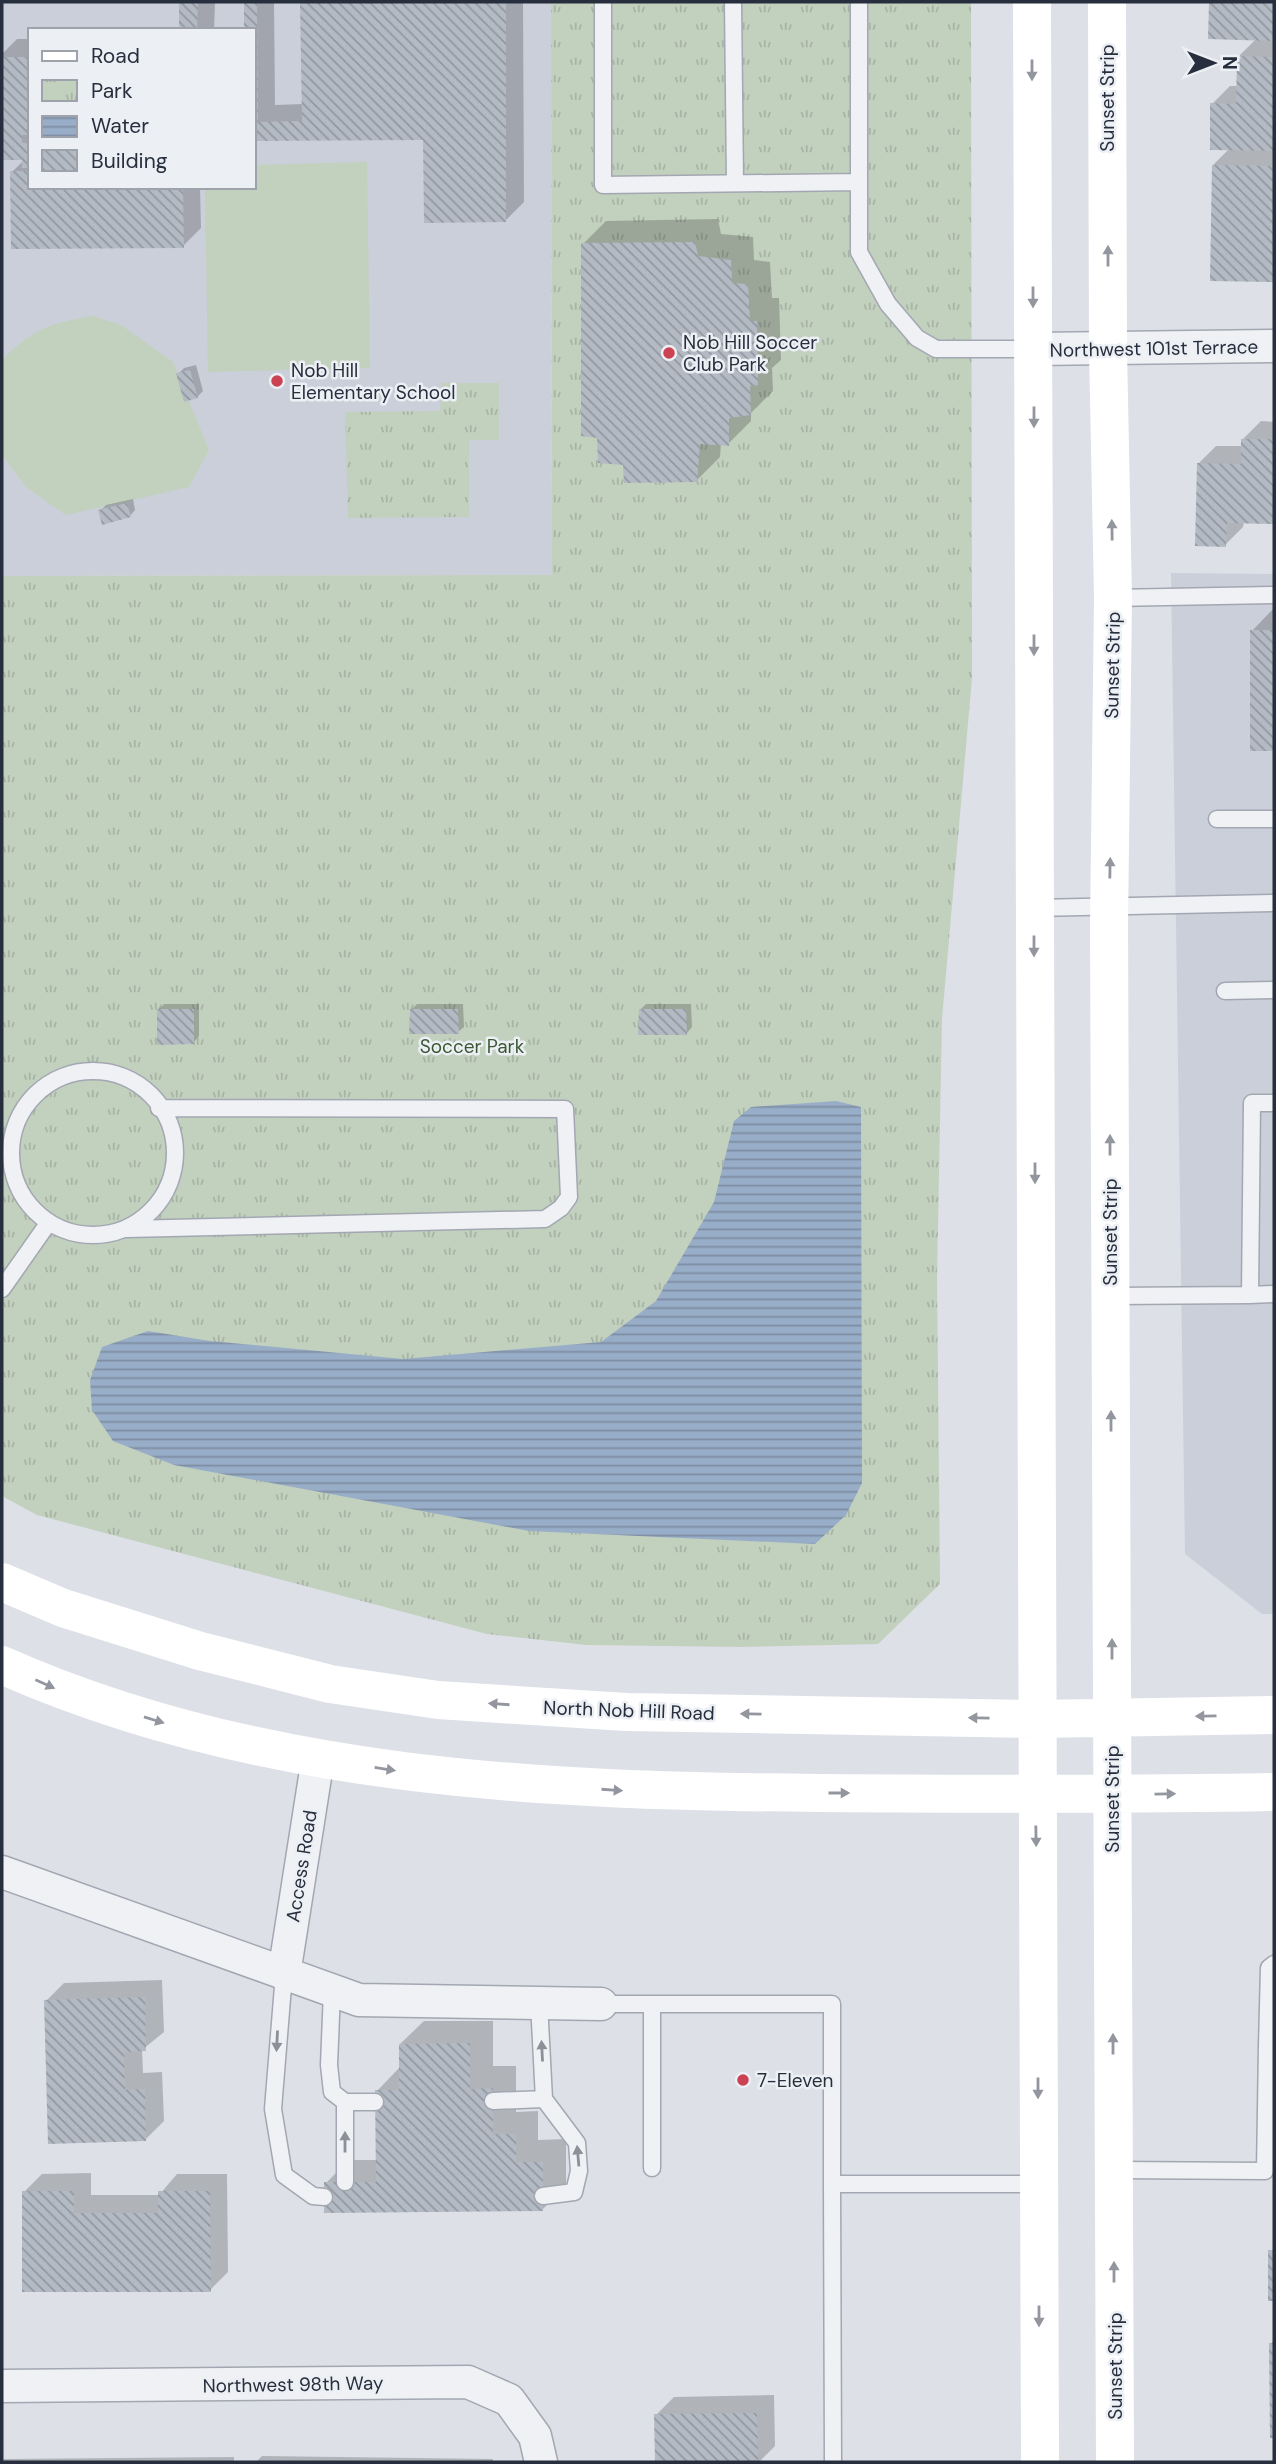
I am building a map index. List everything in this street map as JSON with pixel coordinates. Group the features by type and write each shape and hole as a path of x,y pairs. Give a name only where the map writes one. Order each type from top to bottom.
{"street":[{"path":"1032,2 1035,1795 1040,2462"},
{"name":"Sunset Strip","path":"1107,2 1108,349 1113,598 1109,906 1115,2462"},
{"name":"Northwest 101st Terrace","path":"1034,349 1274,346"},
{"name":"North Nob Hill Road","path":"2,1582 63,1608 200,1651 330,1684 438,1700 626,1712 1035,1719 1274,1715"},
{"path":"2,1665 58,1690 187,1730 318,1758 439,1777 631,1791 1035,1795 1274,1792"},
{"name":"Access Road","path":"284,1974 318,1758"},
{"path":"2,1872 359,2000 601,2004"},
{"name":"Northwest 98th Way","path":"2,2386 468,2382 509,2399 535,2436 541,2462"}],"lane":[{"path":"603,2 603,185 858,182"},
{"path":"733,2 735,183"},
{"path":"859,2 859,252 888,304 917,338 936,349 1034,349"},
{"path":"1113,598 1274,595"},
{"path":"1217,819 1274,819"},
{"path":"1034,908 1274,903"},
{"path":"1225,991 1274,990"},
{"path":"127,1229 153,1210 170,1182 175,1150 167,1119 159,1108 149,1093 121,1076 90,1071 58,1078 33,1097 9,1124 10,1157 18,1188 37,1214 64,1231 96,1236 127,1229 545,1219 561,1209 569,1197 565,1109 159,1108"},
{"path":"1251,1295 1252,1103 1274,1102"},
{"path":"2,1289 49,1222"},
{"path":"1111,1296 1274,1294"},
{"path":"1114,2170 1270,2172 1269,1968 1274,1964"},
{"path":"284,1974 272,2109 284,2175 313,2196 324,2197"},
{"path":"332,1991 329,2065 332,2092 345,2102 375,2102"},
{"path":"539,2003 544,2099 577,2143 579,2171 574,2193 543,2196"},
{"path":"601,2004 832,2004 833,2462"},
{"path":"652,2004 652,2168"},
{"path":"493,2101 544,2099"},
{"path":"345,2102 345,2182"},
{"path":"832,2184 1039,2184"}],"shaded area":[{"name":"Nob Hill Elementary School","path":"2,2 551,2 552,575 2,576"},
{"path":"1171,573 1274,574 1274,1614 1262,1614 1185,1554"}],"green space":[{"name":"Soccer Park","path":"551,2 971,2 972,678 942,1019 937,1277 940,1584 878,1644 742,1647 586,1645 487,1634 37,1515 2,1496 2,576 552,575"},
{"path":"367,162 370,368 208,372 205,189 256,189 256,165"},
{"path":"93,316 121,325 173,362 209,450 189,487 66,515 26,487 2,455 2,360 23,341 43,329 65,321"},
{"path":"442,383 499,383 499,440 469,440 469,517 348,518 345,412 440,411"}],"water":[{"path":"836,1101 861,1107 862,1483 846,1515 815,1544 529,1531 174,1465 113,1441 92,1410 90,1380 102,1347 148,1331 210,1341 403,1359 601,1342 656,1301 714,1202 734,1121 751,1107"}],"building":[{"path":"179,2 198,2 197,28 179,28"},
{"path":"244,2 257,2 258,122 302,121 300,2 506,2 506,222 424,223 423,140 256,141 256,28 244,28"},
{"path":"1209,2 1274,2 1274,41 1208,39"},
{"path":"1237,56 1274,57 1274,151 1210,150 1210,103 1236,104"},
{"path":"2,57 28,57 28,135 22,135 22,143 28,142 28,168 22,168 22,160 2,160"},
{"path":"1212,165 1274,166 1274,282 1210,281"},
{"path":"10,171 28,171 28,189 183,189 184,248 11,249"},
{"name":"Nob Hill Soccer Club Park","path":"695,242 698,256 731,260 732,283 748,284 750,321 757,321 758,385 750,386 751,415 729,418 729,446 700,444 697,482 624,483 623,465 598,463 597,438 581,436 581,243"},
{"path":"190,370 198,398 184,402 176,373"},
{"path":"1241,439 1274,439 1274,524 1227,523 1226,547 1195,546 1197,463 1241,464"},
{"path":"127,503 131,517 102,525 98,510"},
{"path":"1250,630 1274,630 1274,751 1250,751"},
{"path":"157,1009 194,1009 194,1044 157,1045"},
{"path":"410,1009 458,1009 459,1034 409,1034"},
{"path":"639,1009 686,1009 687,1035 638,1035"},
{"path":"145,1997 146,2051 124,2052 125,2090 145,2089 146,2141 48,2144 44,2000"},
{"path":"470,2043 470,2089 493,2088 493,2134 516,2134 516,2162 543,2162 543,2211 324,2213 324,2182 376,2182 375,2090 399,2090 399,2044"},
{"path":"22,2191 74,2191 74,2213 158,2213 158,2191 210,2191 211,2292 22,2292"},
{"path":"1268,2250 1274,2250 1274,2301 1268,2301"},
{"path":"1269,2343 1274,2343 1274,2438 1270,2438"},
{"path":"757,2413 758,2462 655,2462 654,2414"}],"place":[{"name":"Nob Hill Soccer Club Park","path":"669,353"},
{"name":"Nob Hill Elementary School","path":"277,381"},
{"name":"7-Eleven","path":"743,2080"}]}
